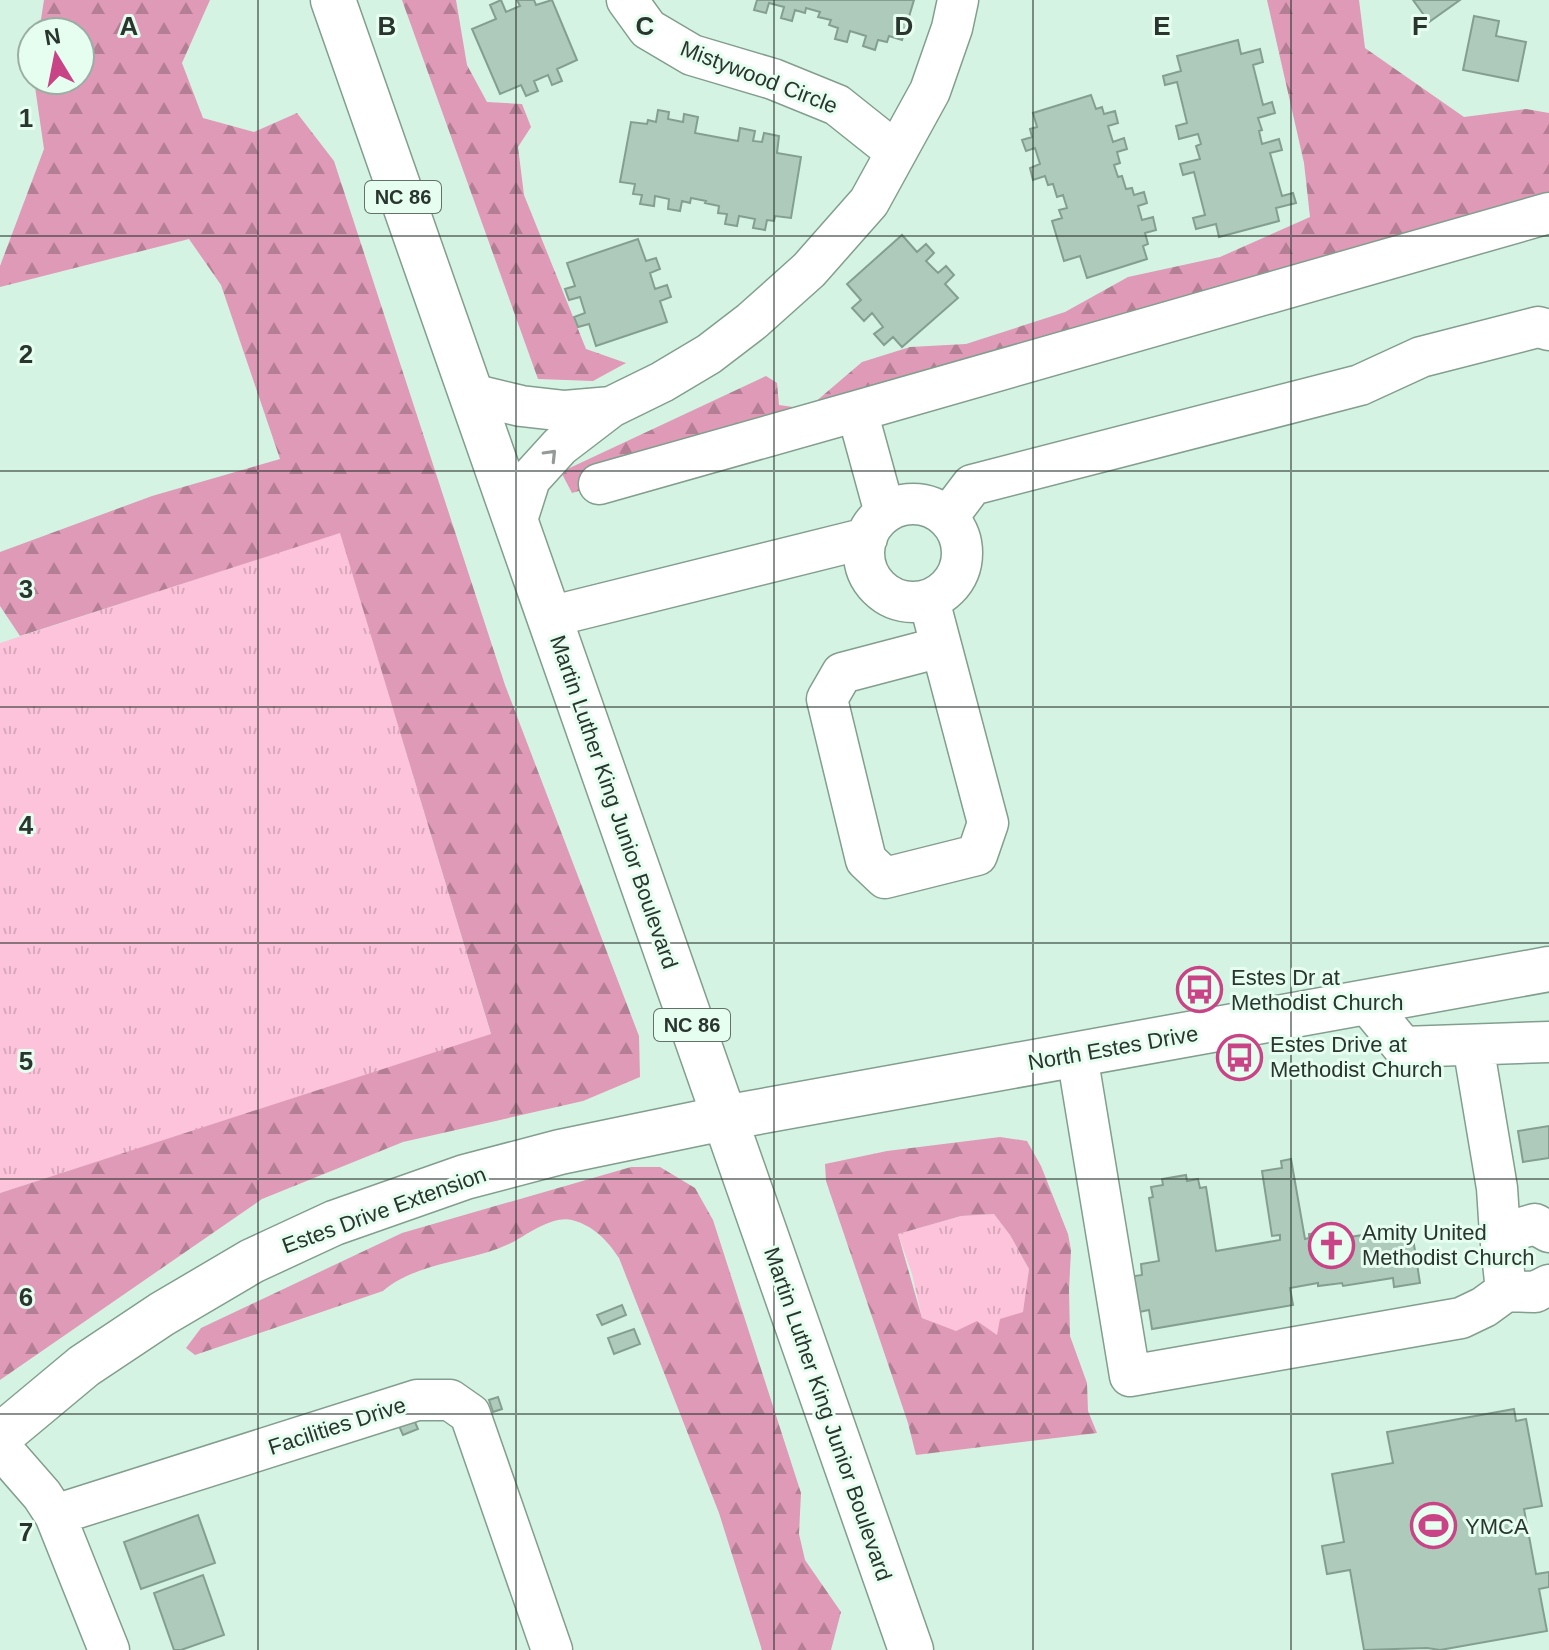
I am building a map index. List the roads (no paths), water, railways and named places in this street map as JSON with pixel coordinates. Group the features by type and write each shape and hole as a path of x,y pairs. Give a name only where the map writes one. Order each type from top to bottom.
{"main road":[{"name":"Martin Luther King Junior Boulevard","path":"333,0 911,1650"},
{"name":"North Estes Drive","path":"724,1118 1549,969"},
{"name":"Estes Drive Extension","path":"0,1436 84,1366 116,1344 219,1280 292,1241 465,1177 560,1152 724,1118"}],"street":[{"name":"Mistywood Circle","path":"627,0 648,29 692,55 773,79 837,105 896,152"},
{"path":"516,523 530,479 560,446 611,407 709,354 782,296 869,202 930,91 952,28 958,0"},
{"path":"599,484 1549,213"},
{"path":"947,518 972,485 1360,385 1421,357 1538,327 1549,330"},
{"path":"471,394 521,406 565,411 611,407"},
{"path":"549,617 876,525 901,506 917,504 947,518 957,531 962,547 961,564 955,580 944,592 929,600 898,600 884,593 873,582 866,568 864,553 876,525 857,411"},
{"path":"929,600 988,823 977,855 885,878 866,860 827,699 842,673 941,647"},
{"path":"1366,1002 1403,1047 1549,1042"},
{"path":"1473,1045 1497,1188 1506,1291"},
{"path":"1077,1055 1130,1376 1461,1318 1484,1307 1506,1291 1535,1292 1549,1285"},
{"path":"1500,1234 1535,1224 1549,1232"},
{"name":"Facilities Drive","path":"55,1515 417,1400 450,1400 470,1414 552,1650"},
{"path":"0,1447 42,1495 55,1515 109,1650"}],"place":[{"name":"Estes Dr at Methodist Church","path":"1200,990"},
{"name":"Estes Drive at Methodist Church","path":"1239,1057"},
{"name":"Amity United Methodist Church","path":"1331,1245"},
{"name":"YMCA","path":"1434,1526"}]}
